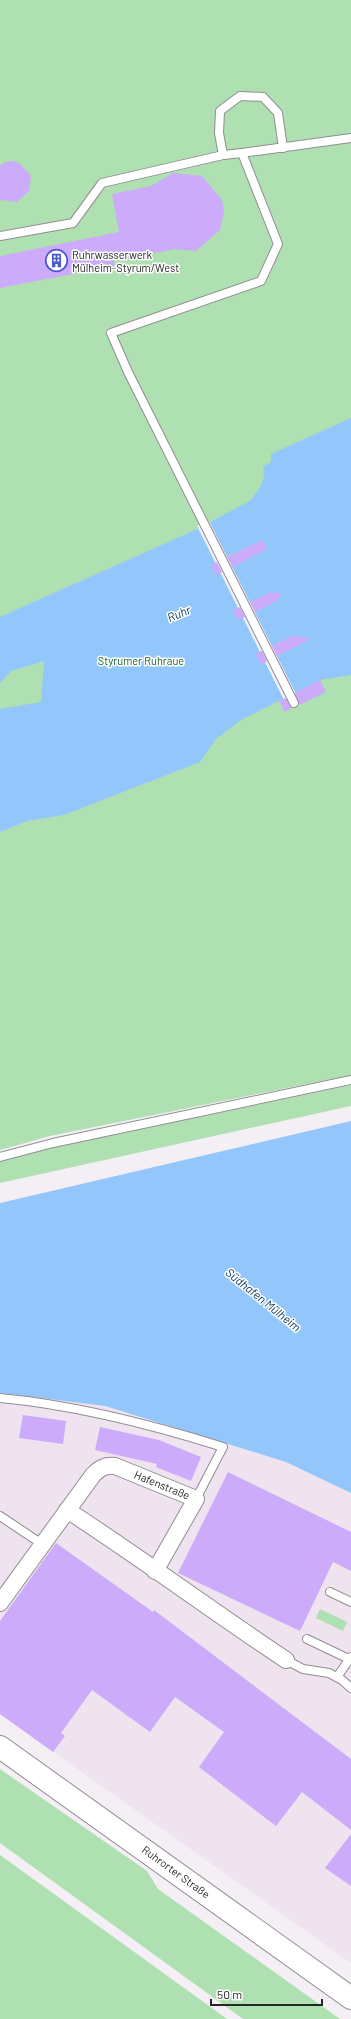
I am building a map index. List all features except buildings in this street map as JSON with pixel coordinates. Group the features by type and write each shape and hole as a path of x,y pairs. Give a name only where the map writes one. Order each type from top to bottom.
{"main road":[{"name":"Ruhrorter Straße","path":"0,1747 351,1998"}],"street":[{"name":"Hafenstraße","path":"0,1603 93,1475 100,1468 108,1466 115,1466 196,1500 155,1570"},
{"path":"67,1510 114,1540 286,1660"}],"lane":[{"path":"223,155 219,133 220,111 240,96 263,97 278,113 283,148"},
{"path":"0,236 73,223 102,183 223,155 351,138"},
{"path":"242,153 278,244 261,281 110,333 128,372 294,703"},
{"path":"0,1157 53,1143 351,1080"},
{"path":"0,1398 36,1401 85,1410 159,1427 223,1446 196,1500"},
{"path":"0,1516 42,1544"},
{"path":"330,1592 351,1602"},
{"path":"307,1639 350,1658 336,1677"},
{"path":"286,1660 303,1669 329,1673 351,1688"}],"shaded area":[{"path":"0,1393 105,1406 286,1462 351,1493 351,1963 0,1714"}],"green space":[{"path":"0,0 351,0 351,1075 50,1136 0,1150"},
{"path":"351,1085 351,1106 0,1183 0,1162 51,1148"},
{"path":"320,1609 347,1622 343,1631 316,1618"},
{"path":"0,1769 147,1871 158,1889 340,2019 243,2019 0,1843"},
{"path":"0,1855 227,2019 0,2019"}],"water":[{"name":"Styrumer Ruhraue","path":"351,418 351,675 320,680 241,720 216,739 200,762 64,815 27,821 0,832 0,709 41,702 44,661 11,671 0,683 0,617 193,531 250,501 261,486 264,476 263,467 271,462 271,454","holes":["245,548 250,558 233,566 228,556","273,592 278,597 273,603 255,612 250,602","294,637 299,638 295,647 277,656 272,646"]},
{"name":"Südhafen Mülheim","path":"351,1121 351,1493 286,1462 105,1406 0,1393 0,1203"}],"pier":[{"path":"209,521 296,694 284,700 197,526"}],"place":[{"name":"Ruhrwasserwerk Mülheim-Styrum/West","path":"57,261"}],"water label":[{"name":"Ruhr","path":"179,614"}]}
